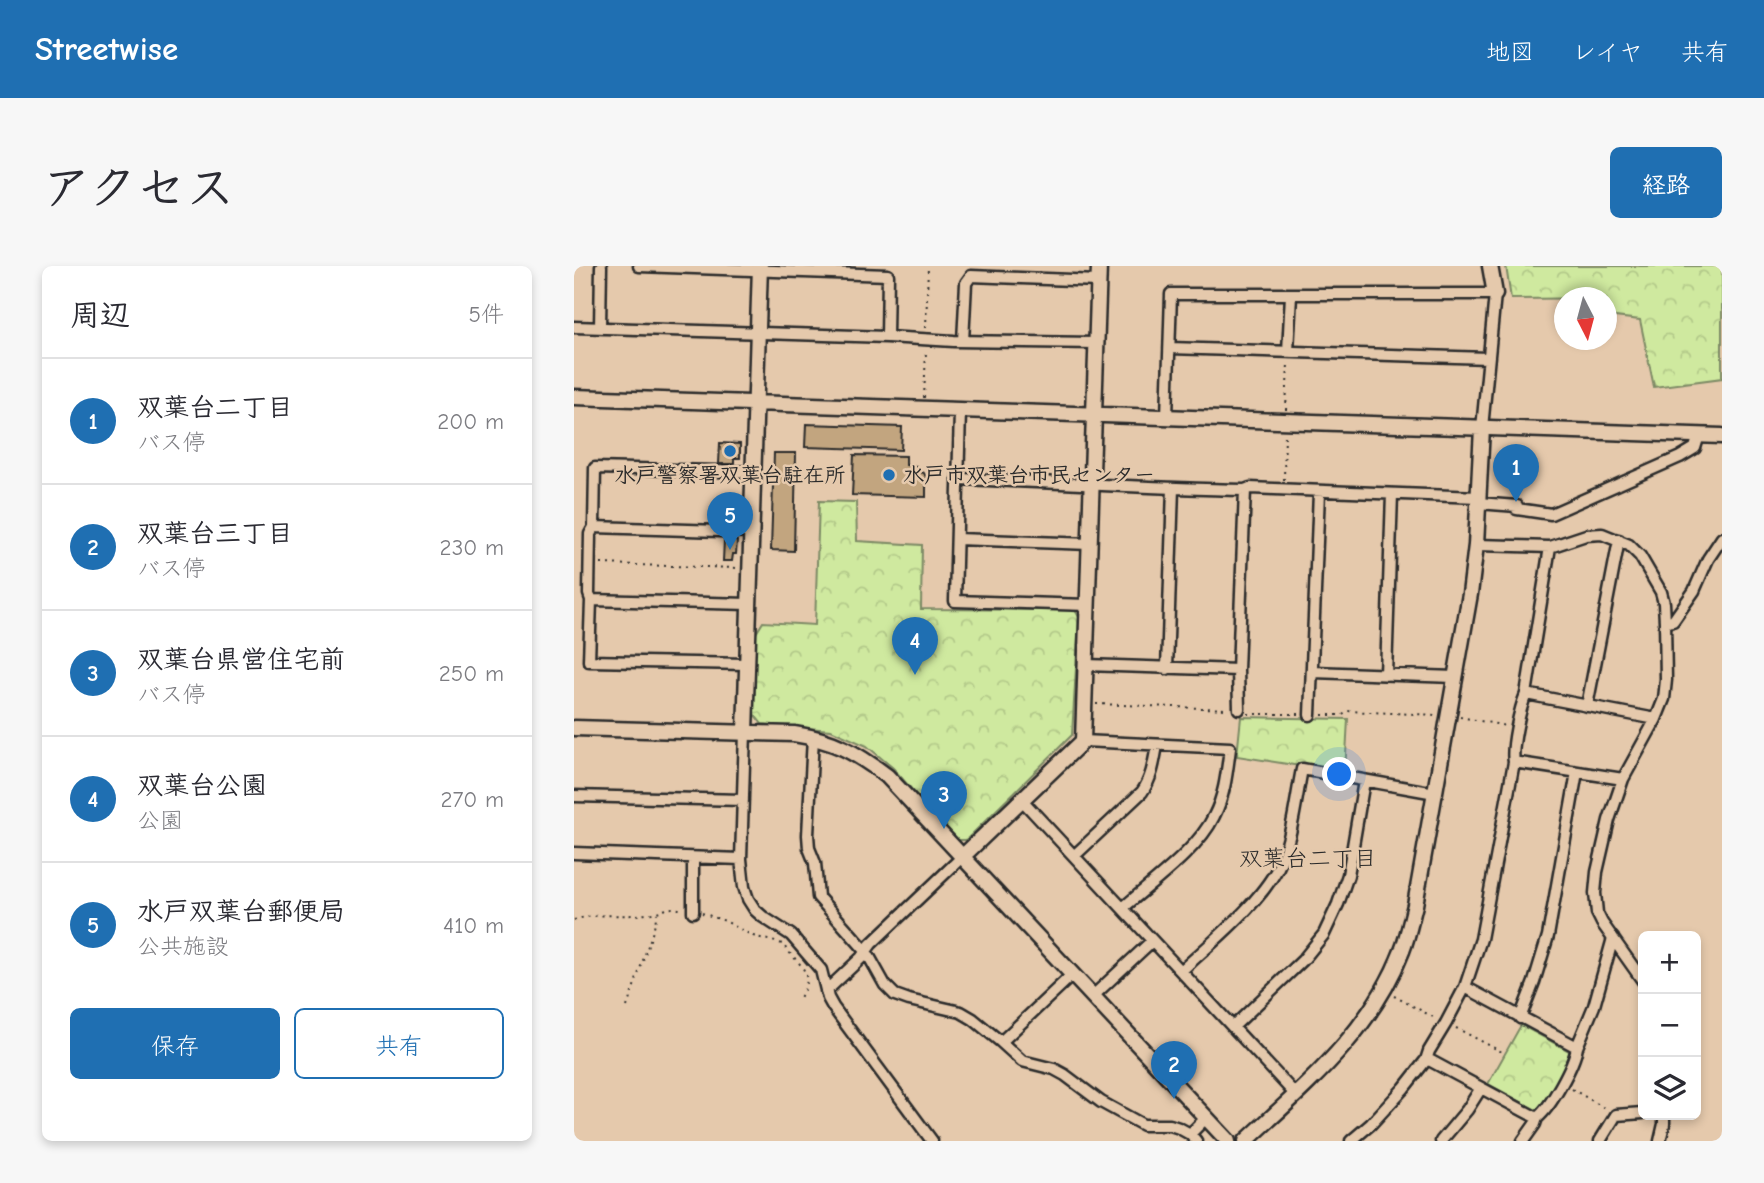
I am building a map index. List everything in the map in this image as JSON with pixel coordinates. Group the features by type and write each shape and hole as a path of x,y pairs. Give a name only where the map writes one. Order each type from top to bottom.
{"street":[{"path":"600,327 601,266"},
{"path":"639,266 760,268 888,275 887,337"},
{"path":"1246,1141 1334,1058 1369,1015 1402,951 1415,905 1470,594 1476,545 1482,428 1495,294 1490,266"},
{"path":"760,268 741,859 744,887 755,910 791,935 821,970 828,999 833,1007 932,1141"},
{"path":"826,991 861,958 871,944 1083,741 1099,273 971,276 966,283 963,341"},
{"path":"1167,417 1171,294 1495,294"},
{"path":"1288,354 1291,295"},
{"path":"574,327 1096,343"},
{"path":"1170,348 1288,354 1488,358"},
{"path":"574,397 1722,436"},
{"path":"960,411 955,601 1088,605"},
{"path":"958,480 1392,494 1478,500 1551,514 1680,457 1696,447 1699,435"},
{"path":"747,664 589,661 590,534 594,527 595,468 753,472"},
{"path":"1167,668 1172,488"},
{"path":"1239,709 1245,490"},
{"path":"1310,715 1319,492"},
{"path":"1386,675 1392,494"},
{"path":"594,527 751,532"},
{"path":"1476,545 1550,547 1586,535 1602,534 1629,545 1640,556 1661,592 1665,622 1664,699 1623,779 1609,820 1595,893 1597,913 1602,923 1638,974"},
{"path":"1665,622 1673,621 1694,591 1708,559 1722,538"},
{"path":"957,539 1090,544"},
{"path":"1587,706 1619,540"},
{"path":"1351,1141 1371,1124 1426,1060 1465,987 1480,939 1514,762 1517,728 1550,547"},
{"path":"591,600 749,604"},
{"path":"1086,665 1238,670"},
{"path":"1313,671 1455,677"},
{"path":"1525,694 1656,719"},
{"path":"574,727 794,734 835,744 860,756 887,776 1228,1141"},
{"path":"813,737 808,835 809,848 815,863 818,897 866,951 885,985 895,995 961,1012 973,1019 1022,1062 1065,1074 1101,1102 1143,1125 1171,1125 1193,1138 1206,1118"},
{"path":"1083,741 1230,748 1226,779 1214,818 1195,845 1123,908"},
{"path":"1074,856 1142,792 1152,774 1157,745"},
{"path":"1514,762 1623,779"},
{"path":"1181,971 1245,911 1282,860 1302,769 1435,793"},
{"path":"1520,1018 1548,936 1577,772"},
{"path":"1233,1027 1303,960 1324,934 1348,875 1364,781"},
{"path":"574,796 743,800"},
{"path":"1021,799 1295,1094"},
{"path":"574,853 741,859"},
{"path":"692,912 693,858"},
{"path":"1523,1141 1562,1084 1576,1054 1594,1006 1613,938"},
{"path":"1093,996 1152,941"},
{"path":"1001,1042 1073,974"},
{"path":"1465,987 1577,1048"},
{"path":"1426,1060 1537,1118"},
{"path":"1441,1141 1481,1088"},
{"path":"1600,1141 1616,1115 1638,1113"},
{"path":"1660,1141 1664,1120"}],"path":[{"path":"1286,408 1288,354"},
{"path":"1283,489 1285,434"},
{"path":"590,563 738,568"},
{"path":"574,920 633,916 671,907 725,921 753,936 783,944 803,966 807,983 798,1001"},
{"path":"627,1007 657,912"},
{"path":"1562,1084 1611,1111"}],"green space":[{"path":"1506,266 1722,266 1722,378 1654,387 1640,320 1617,317 1617,287 1554,287 1554,299 1511,299"},
{"path":"819,501 856,502 857,541 922,545 921,609 1075,610 1079,617 1072,735 966,840 956,840 893,768 867,746 831,730 762,724 754,714 755,635 763,622 815,625"},
{"path":"1241,717 1348,719 1345,773 1237,756"},
{"path":"1521,1025 1573,1053 1540,1112 1488,1084"}],"building":[{"path":"806,424 902,427 901,450 805,447"},
{"name":"水戸警察署双葉台駐在所","path":"720,443 740,444 740,458 734,458 734,464 719,464"},
{"path":"774,453 796,453 794,551 771,550"},
{"name":"水戸市双葉台市民センター","path":"854,455 906,456 906,465 916,466 916,471 924,473 926,477 926,497 852,495"},
{"path":"724,540 737,541 736,554 733,554 732,561 723,561"}],"place":[{"name":"水戸警察署双葉台駐在所","path":"730,451"},
{"name":"水戸市双葉台市民センター","path":"889,475"},
{"name":"双葉台二丁目","path":"1516,502"},
{"name":"水戸双葉台郵便局","path":"730,550"},
{"name":"双葉台公園","path":"915,675"},
{"name":"双葉台県営住宅前","path":"944,829"},
{"name":"双葉台三丁目","path":"1174,1099"}],"district":[{"name":"双葉台二丁目","path":"1308,858"}]}
